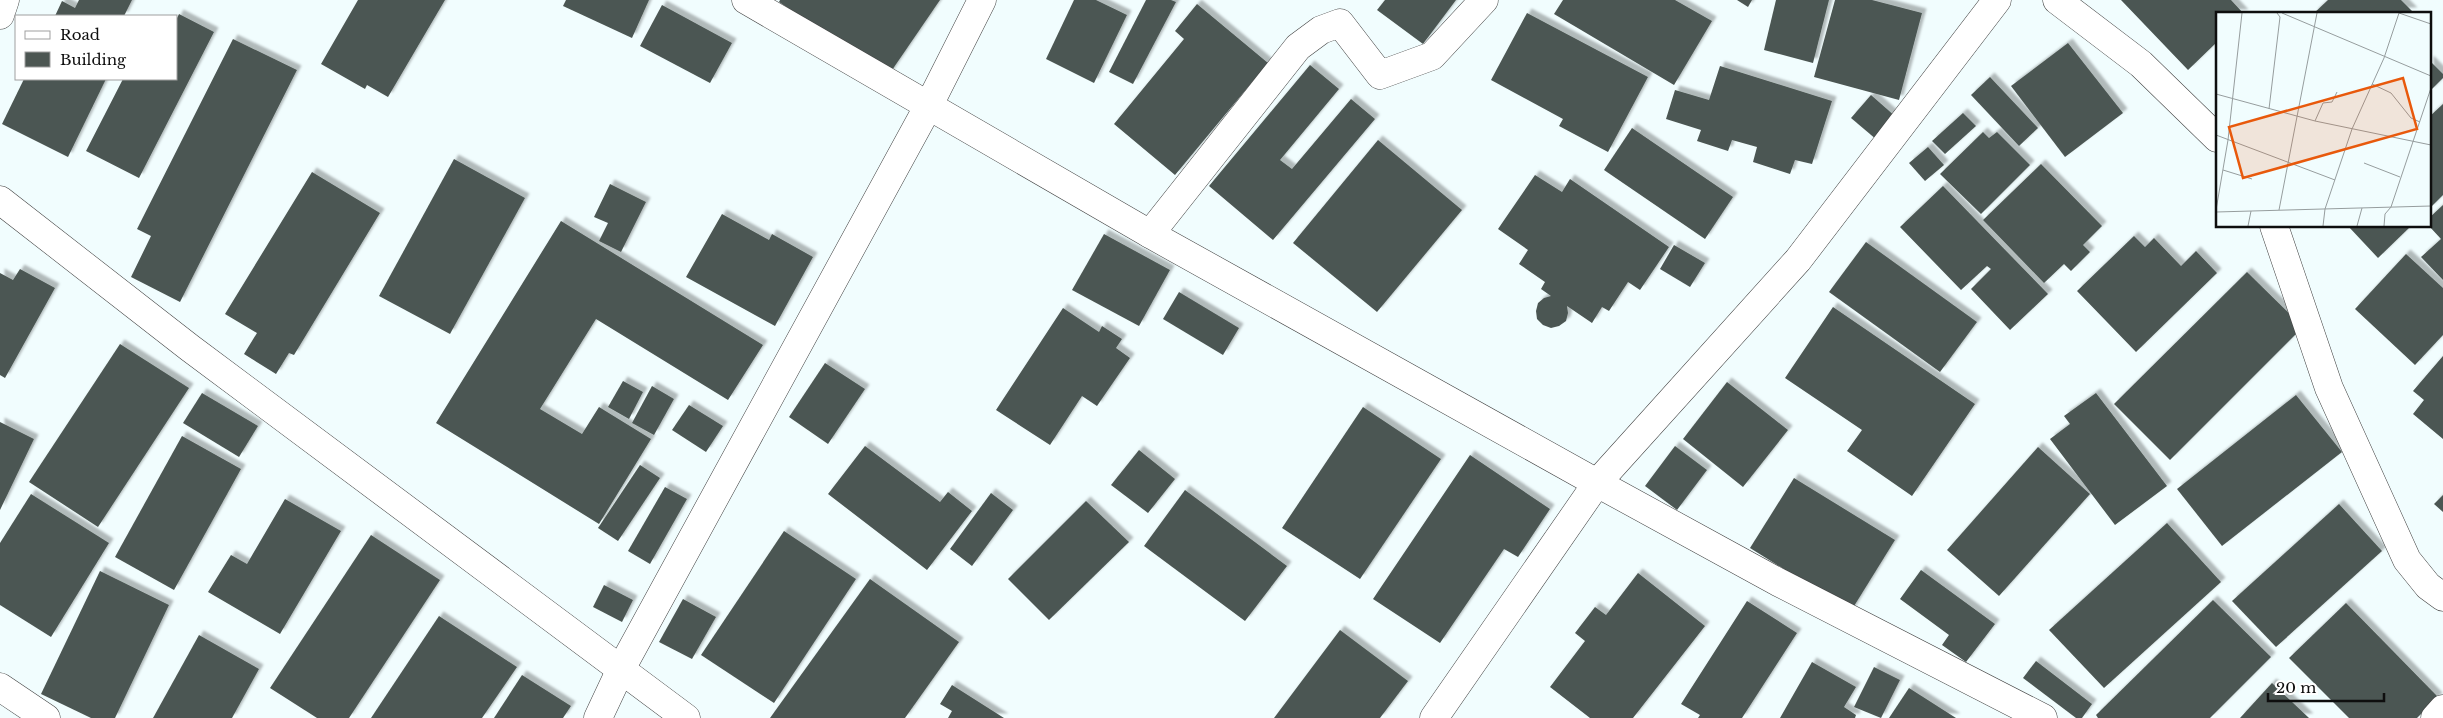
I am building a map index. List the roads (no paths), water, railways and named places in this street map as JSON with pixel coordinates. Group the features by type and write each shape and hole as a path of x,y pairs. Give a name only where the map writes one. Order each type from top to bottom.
{"street":[{"path":"0,15 5,0"},
{"path":"746,0 1150,234 1597,483 1787,587 2043,718"},
{"path":"598,718 621,669 928,105 982,0"},
{"path":"1150,234 1298,47 1321,30 1340,23 1380,75 1432,56 1484,0"},
{"path":"1434,718 1597,483 1798,260 1996,0"},
{"path":"2057,0 2141,64 2216,137"},
{"path":"0,200 190,348 686,718"},
{"path":"2275,228 2329,388 2407,560 2428,586 2443,597"},
{"path":"0,687 46,718"},
{"path":"2435,718 2443,709"}]}
